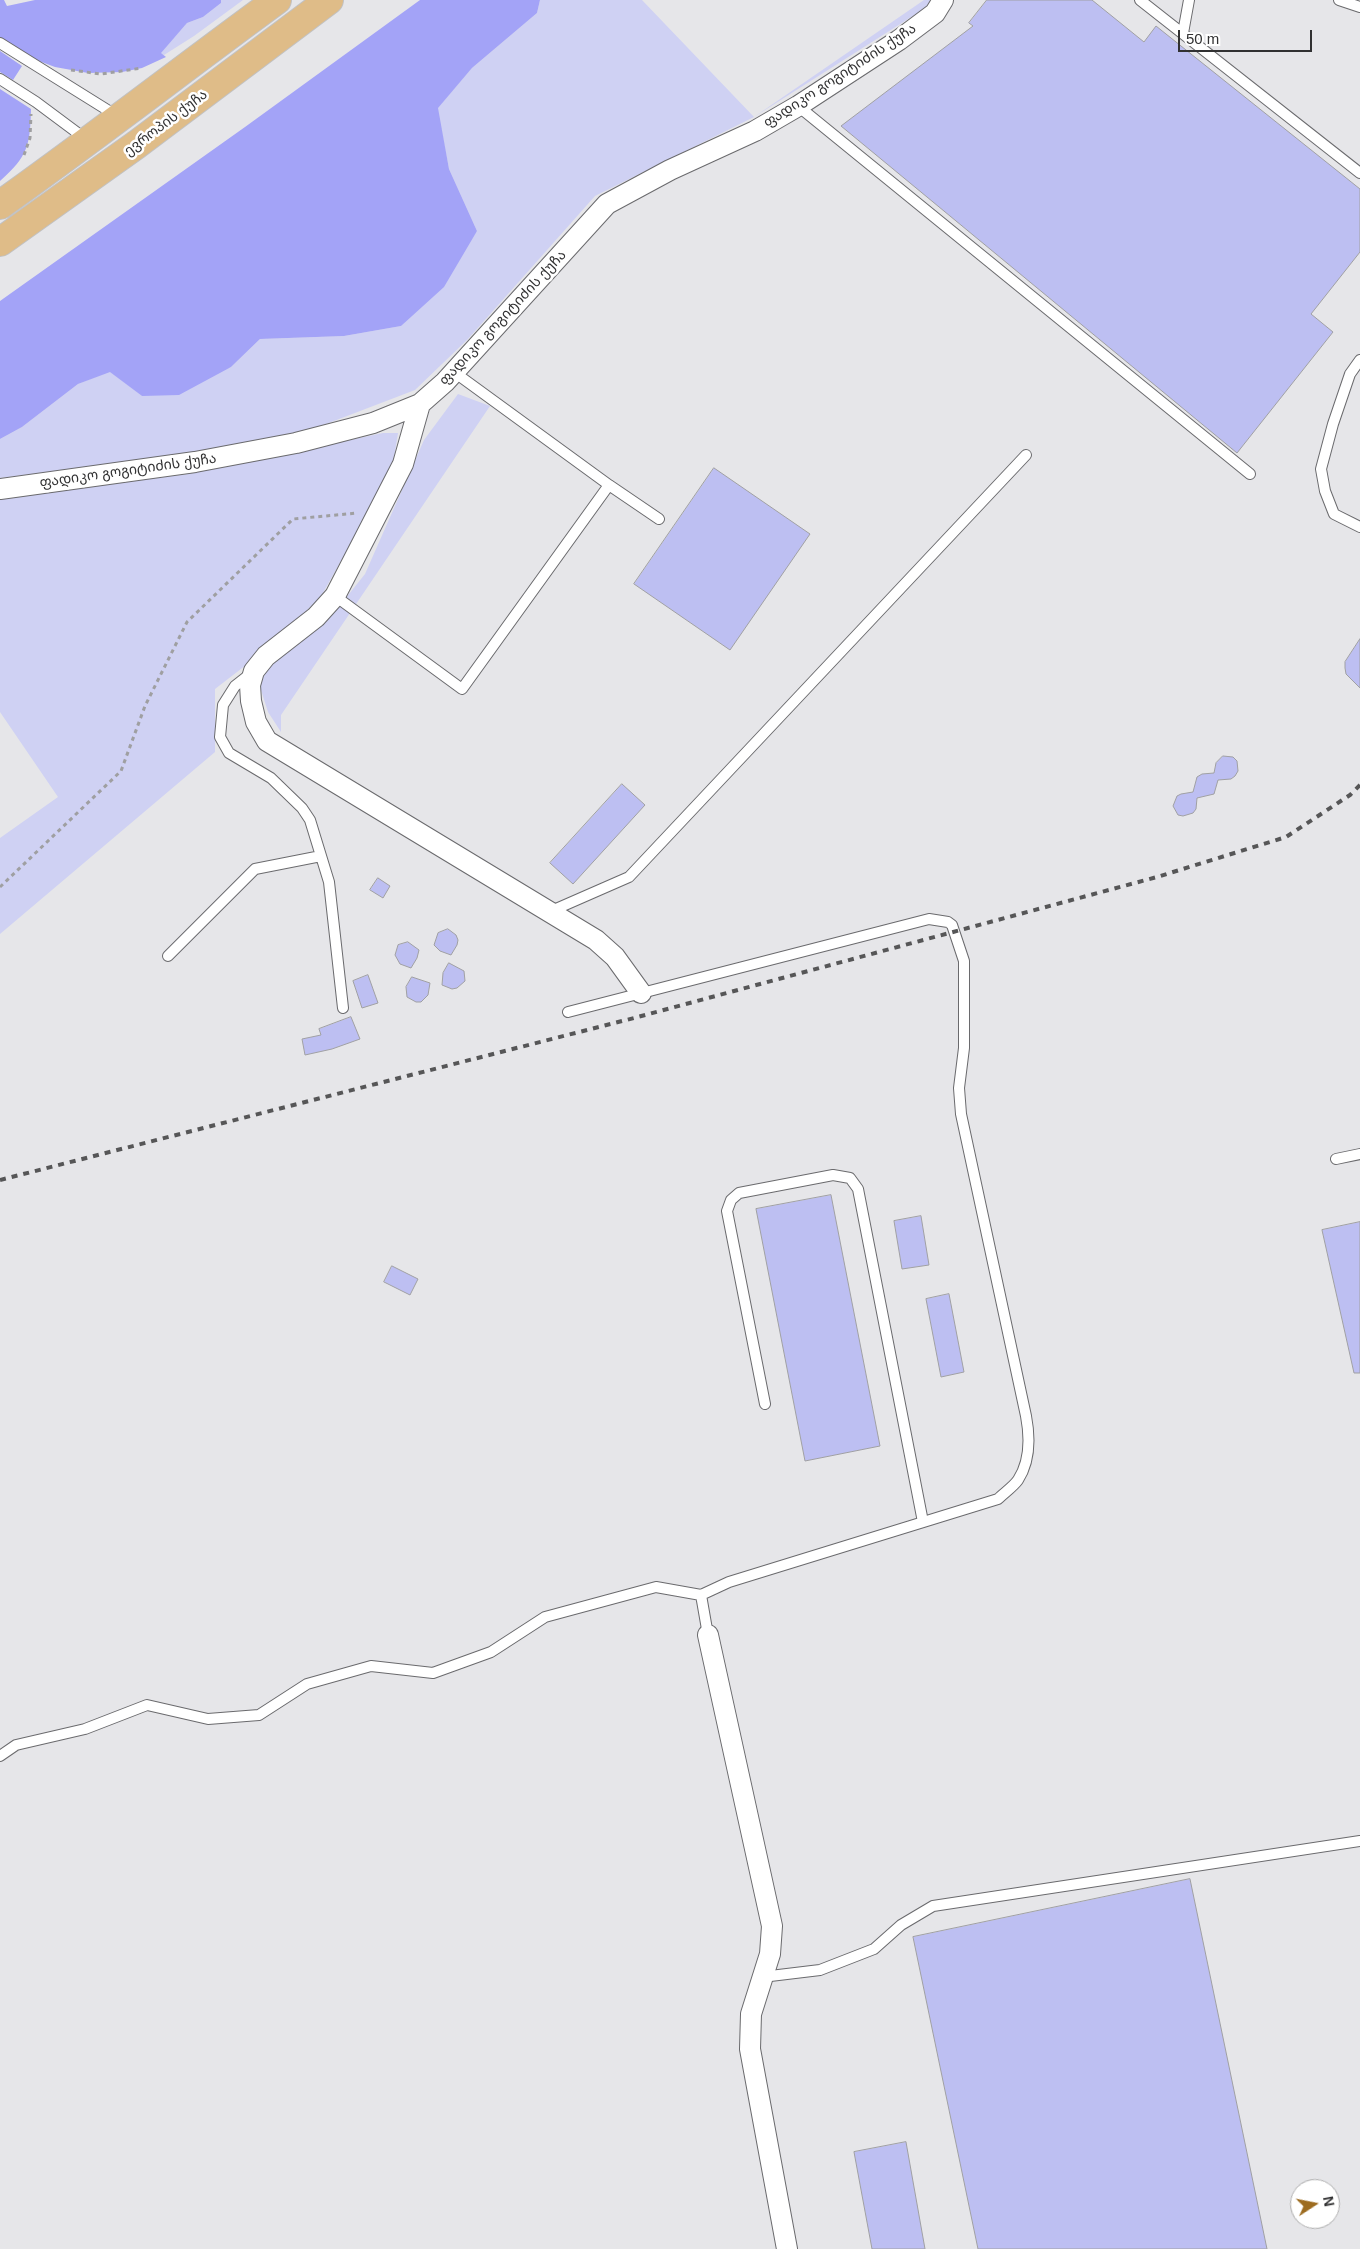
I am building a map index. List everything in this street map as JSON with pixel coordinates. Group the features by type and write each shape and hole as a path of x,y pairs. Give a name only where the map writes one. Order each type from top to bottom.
{"main road":[{"path":"0,205 89,141 118,117 277,0"},
{"name":"ევროპის ქუჩა","path":"0,242 136,145 329,0"}],"street":[{"name":"ფადიკო გოგიტიძის ქუჩა","path":"0,489 195,462 296,443 373,423 420,404 454,372 607,204 670,170 756,131 798,106 899,40 935,13 943,0"},
{"path":"420,404 403,464 335,596 316,616 266,656 254,671 250,685 256,722 267,741 596,940 615,958 641,993"},
{"path":"708,1635 772,1926 770,1954 751,2014 750,2049 787,2249"}],"lane":[{"path":"1140,0 1360,173"},
{"path":"1182,33 1189,0"},
{"path":"1339,0 1360,7"},
{"path":"0,44 118,117"},
{"path":"0,79 36,102 89,141"},
{"path":"798,106 1250,474"},
{"path":"1360,360 1350,374 1333,424 1321,469 1325,491 1334,514 1360,527"},
{"path":"454,372 658,519"},
{"path":"549,912 629,878 1026,455"},
{"path":"335,596 462,688 610,485"},
{"path":"254,671 235,686 222,705 220,737 229,753 271,778 302,808 310,820 329,882 343,1008"},
{"path":"168,956 255,869 321,856"},
{"path":"0,1756 16,1745 85,1729 147,1705 208,1718 259,1715 307,1684 371,1666 433,1673 491,1652 545,1617 656,1587 700,1595 729,1582 998,1499 1018,1480 1026,1461 1030,1439 960,1114 959,1088 964,1048 964,961 952,925 948,922 930,919 568,1012"},
{"path":"1336,1159 1360,1154"},
{"path":"765,1404 727,1211 731,1200 739,1193 833,1174 850,1178 858,1189 923,1522"},
{"path":"700,1595 708,1635"},
{"path":"762,1977 820,1970 874,1949 901,1924 933,1906 1360,1841"}],"path":[{"path":"51,76 56,67 101,74 142,68"},
{"path":"24,155 30,138 31,109 36,102"},
{"path":"0,887 121,771 145,706 187,622 293,519 380,510"}],"shaded area":[{"path":"0,0 4,0 7,6 35,0 221,0 221,3 203,17 187,23 161,53 166,57 142,68 122,72 88,73 55,67 39,61 0,37"},
{"path":"221,0 243,0 194,36 164,55 160,53 187,23 203,17 221,3"},
{"path":"420,0 540,0 537,13 472,68 438,108 449,169 477,231 444,287 401,326 344,336 260,339 231,367 179,395 142,396 110,372 78,384 22,427 0,439 0,301"},
{"path":"540,0 642,0 754,117 595,196 468,339 415,390 313,429 175,456 0,478 0,439 22,427 78,384 110,371 142,396 231,367 260,339 344,336 401,326 477,231 449,169 437,108 472,68 537,13"},
{"path":"924,0 932,0 927,7 754,117"},
{"path":"0,51 22,66 13,80 0,72"},
{"path":"0,89 31,109 30,132 26,150 17,164 0,181"},
{"path":"458,394 490,406 281,715 281,732 268,712 261,690 261,677 270,661 337,609 365,574 424,440"},
{"path":"383,433 398,433 392,471 320,598 259,655 215,689 215,752 0,934 0,838 58,797 0,712 0,499 188,474"}],"building":[{"path":"987,0 1092,0 1144,42 1156,26 1360,189 1360,252 1311,314 1333,332 1237,453 841,126 973,26 969,23"},
{"path":"714,468 810,534 730,650 634,584"},
{"path":"1360,639 1360,688 1346,674 1345,662"},
{"path":"1223,756 1233,757 1237,761 1238,771 1235,776 1231,779 1218,780 1214,794 1197,798 1196,809 1193,813 1183,816 1178,815 1173,806 1177,796 1193,792 1197,777 1202,774 1214,773 1216,763"},
{"path":"622,784 645,805 573,884 550,863"},
{"path":"378,878 390,886 383,898 370,890"},
{"path":"448,929 456,935 458,940 451,955 440,951 434,945 438,933"},
{"path":"408,942 419,950 411,968 400,964 395,955 398,945"},
{"path":"449,963 464,971 465,981 457,988 452,989 442,985 443,973"},
{"path":"368,975 378,1003 362,1008 353,981"},
{"path":"412,977 430,983 428,995 421,1002 416,1002 407,997 406,987"},
{"path":"351,1017 360,1039 332,1049 305,1055 302,1039 321,1035 319,1029"},
{"path":"831,1195 880,1446 805,1461 756,1209"},
{"path":"921,1216 929,1265 902,1269 894,1221"},
{"path":"1360,1222 1360,1373 1354,1373 1322,1230"},
{"path":"392,1266 418,1279 410,1295 384,1282"},
{"path":"949,1294 964,1372 941,1377 926,1299"},
{"path":"1190,1879 1267,2249 978,2249 913,1937"},
{"path":"906,2142 925,2249 872,2249 854,2152"}],"railway":[{"path":"0,1180 634,1018 1157,877 1286,837 1350,795 1360,785"}]}
